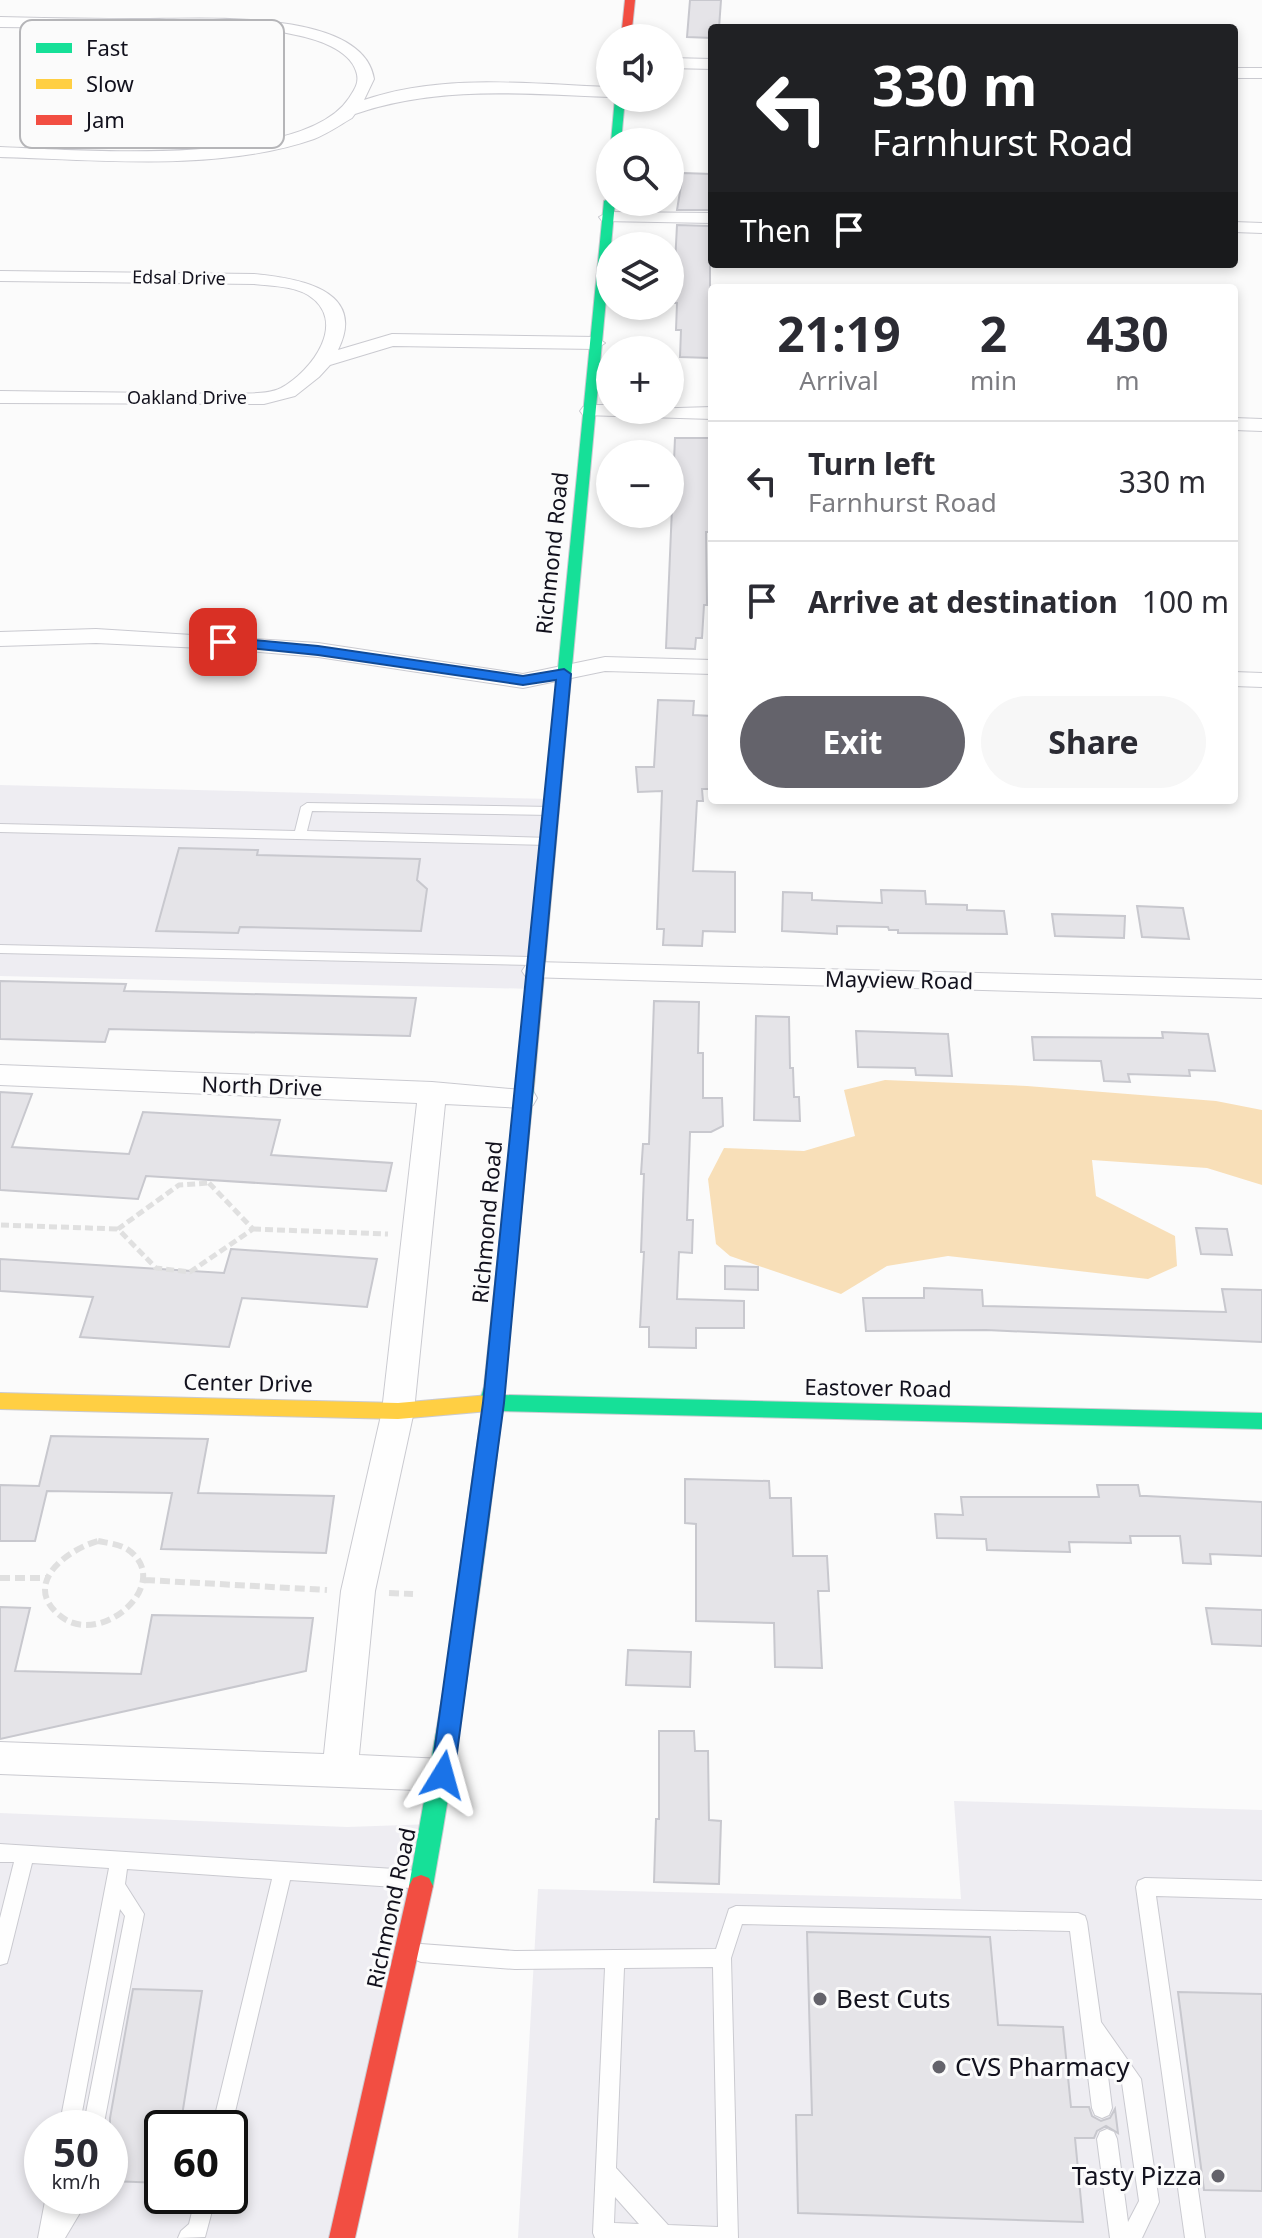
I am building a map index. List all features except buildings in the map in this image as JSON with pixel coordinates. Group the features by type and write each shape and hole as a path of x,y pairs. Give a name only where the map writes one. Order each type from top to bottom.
{"main road":[{"path":"627,24 630,0"},
{"name":"Richmond Road","path":"597,336 608,216"},
{"name":"Richmond Road","path":"342,2238 408,1952 443,1775 494,1403 596,343"},
{"name":"Center Drive","path":"0,1401 398,1411 494,1403"},
{"name":"Eastover Road","path":"494,1403 1262,1421"}],"street":[{"path":"0,22 20,22"},
{"path":"284,30 338,44 362,64 388,79 439,89"},
{"path":"684,63 708,64"},
{"path":"284,142 313,135 339,121 365,87 362,64"},
{"path":"1238,73 1262,73"},
{"path":"350,110 402,92 439,89 596,92"},
{"path":"0,152 209,155 258,148"},
{"path":"684,216 708,218"},
{"path":"1238,227 1262,228"},
{"name":"Edsal Drive","path":"0,276 254,279 315,291 346,324"},
{"path":"325,360 346,324 392,340"},
{"path":"325,360 392,340 596,343"},
{"name":"Oakland Drive","path":"0,397 239,400 287,393 325,360"},
{"path":"590,411 708,413"},
{"path":"1238,424 1262,425"},
{"path":"0,639 96,636 223,642 318,650 523,681 605,664 708,667"},
{"path":"1238,679 1262,680"},
{"name":"Mayview Road","path":"536,966 1262,989"},
{"name":"North Drive","path":"0,1075 523,1098"},
{"path":"340,1769 358,1591 398,1411 432,1092"},
{"path":"0,1758 443,1775"}],"lane":[{"path":"300,835 307,807 551,811"},
{"path":"0,828 548,841"},
{"path":"0,949 536,966"},
{"path":"0,1853 422,1880"},
{"path":"0,1956 25,1854"},
{"path":"72,2110 120,1860"},
{"path":"226,2110 283,1871"},
{"path":"97,2110 135,1914 115,1886"},
{"path":"1195,2238 1145,1887 1262,1890"},
{"path":"615,1958 603,2233 727,2238 722,1958 736,1915 1078,1922 1102,2108"},
{"path":"408,1952 515,1960 722,1958"},
{"path":"1092,2025 1131,2079 1149,2202 1131,2238"},
{"path":"1107,2139 1120,2238"},
{"path":"606,2172 663,2235"},
{"path":"51,2238 54,2214"},
{"path":"51,2238 68,2214"},
{"path":"188,2238 198,2230 202,2214"}],"path":[{"path":"1,1225 118,1229 179,1185 209,1183 253,1229"},
{"path":"118,1229 156,1268 190,1272 253,1229 417,1235"},
{"path":"98,1541 127,1547 143,1566 145,1580 132,1605 112,1619 89,1625 72,1623 59,1616 49,1605 46,1592 48,1578 55,1564 67,1552 98,1541"},
{"path":"0,1578 48,1578"},
{"path":"145,1580 413,1594"}],"shaded area":[{"path":"0,785 552,799 534,989 0,976"},
{"path":"885,1080 1027,1086 1216,1101 1262,1110 1262,1185 1207,1168 1092,1160 1096,1196 1175,1236 1177,1266 1148,1279 948,1256 887,1266 841,1294 730,1256 716,1244 708,1179 724,1148 804,1151 855,1136 844,1090"},
{"path":"954,1801 1262,1810 1262,2238 518,2238 538,1889 961,1899"},
{"path":"0,1813 347,1827 433,1824 342,2238 0,2238"}],"traffic: fast":[{"path":"617,128 619,112"},
{"path":"562,699 609,216"},
{"path":"421,1886 470,1587 525,1086"},
{"path":"489,1403 1262,1421"}],"traffic: slow":[{"path":"525,1086 562,699"},
{"path":"0,1401 398,1411 489,1403"}],"traffic: jam":[{"path":"627,24 630,0"},
{"path":"342,2238 421,1886"}],"place":[{"name":"Best Cuts","path":"820,1999"},
{"name":"CVS Pharmacy","path":"939,2067"},
{"name":"Tasty Pizza","path":"1218,2176"}],"route":[{"path":"223,642 318,650 523,681 564,674 494,1403 443,1775"}]}
